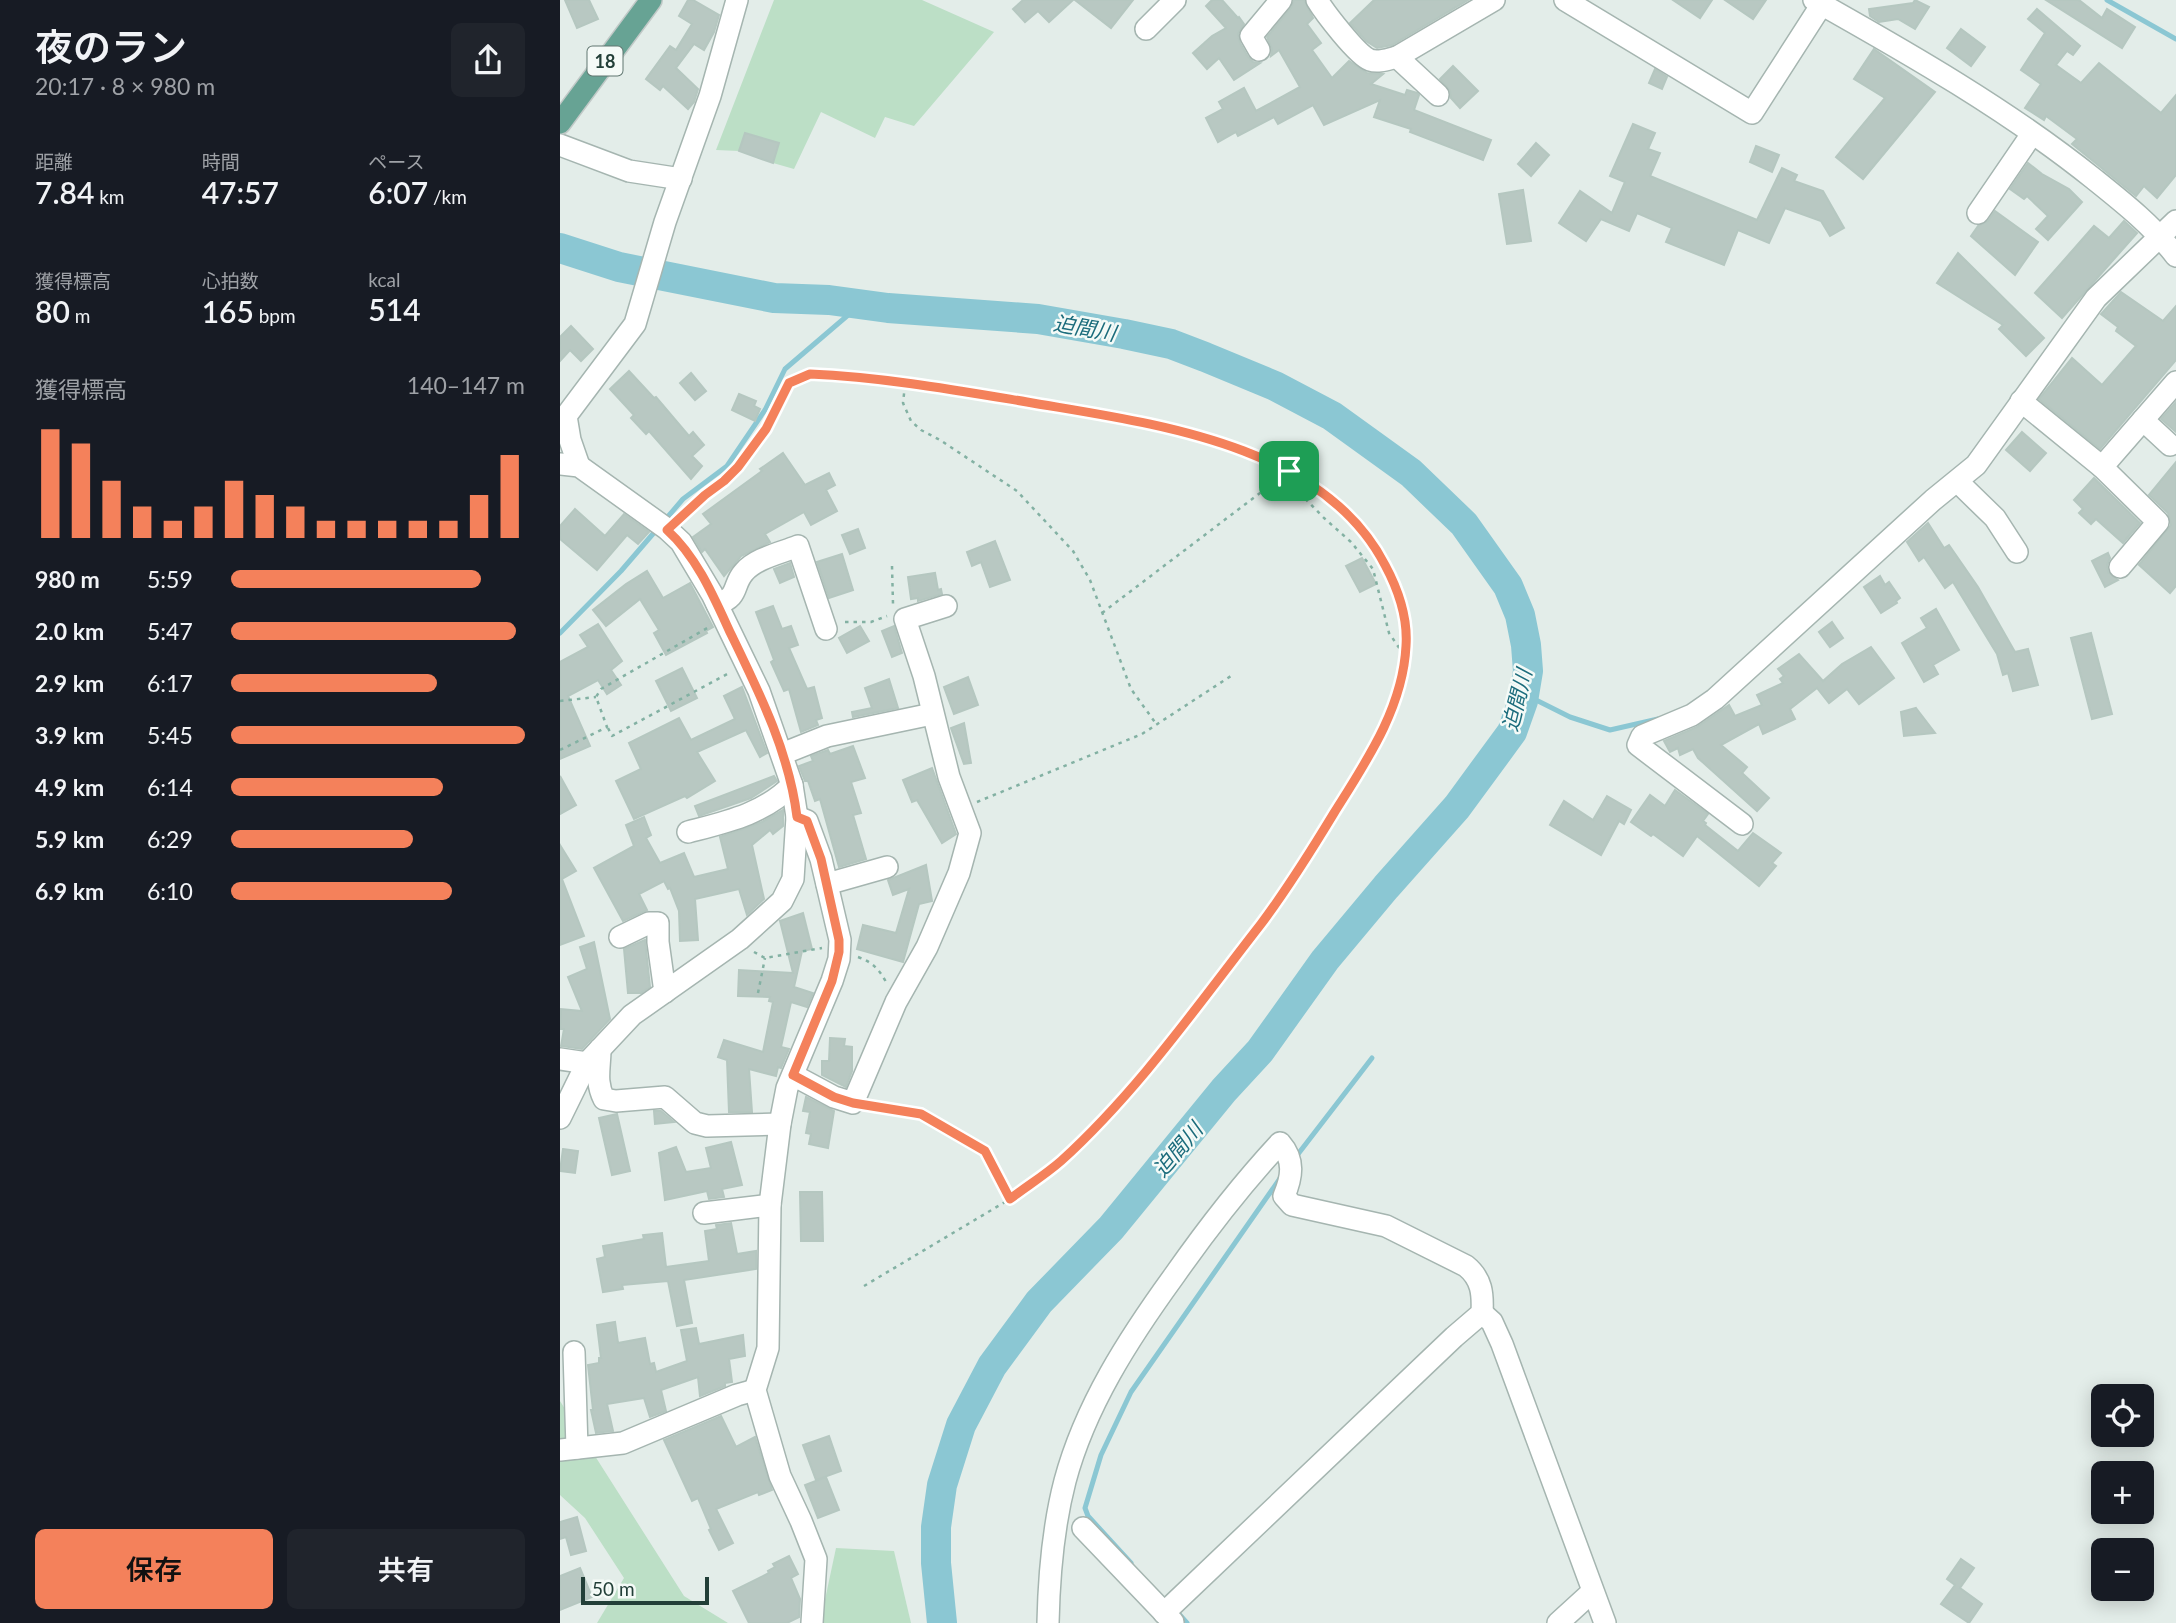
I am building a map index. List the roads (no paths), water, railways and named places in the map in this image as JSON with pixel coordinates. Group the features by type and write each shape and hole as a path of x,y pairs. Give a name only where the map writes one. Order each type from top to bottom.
{"main road":[{"name":"18","path":"560,123 651,0"}],"street":[{"path":"560,1118 593,1056 632,1015 736,942 782,901 793,879 797,817 792,785 759,691 720,611 681,542 569,465 570,440 566,416 635,324 710,96 737,0"},
{"path":"1146,29 1175,0"},
{"path":"1259,50 1251,36 1281,0"},
{"path":"1317,0 1343,34 1367,59 1380,61 1398,57 1494,0"},
{"path":"1565,0 1752,113 1817,1 1960,86 2032,134 2081,169 2161,236 2176,256"},
{"path":"1398,57 1438,95"},
{"path":"1978,213 2032,134"},
{"path":"560,145 629,171 681,179"},
{"path":"1742,824 1638,744 1642,736 1692,715 1725,691 1933,500 1958,482 1976,464 2096,298 2176,221"},
{"path":"2102,467 2176,382"},
{"path":"2021,401 2102,467 2158,522 2120,567"},
{"path":"2143,419 2170,444"},
{"path":"1958,482 1995,518 2017,552"},
{"path":"720,611 723,602 736,592 742,574 753,564 798,546 826,629"},
{"path":"793,1075 834,1097 853,1103 898,998 927,947 962,864 970,832 948,777 925,676 905,620 946,607"},
{"path":"782,754 827,736 932,714"},
{"path":"688,832 747,816 792,785"},
{"path":"797,817 807,821 821,859 839,948 832,981 787,1088 780,1124 770,1205 768,1348 755,1390 779,1476 802,1521 816,1559 812,1623"},
{"path":"827,884 887,867"},
{"path":"620,936 649,923 658,923 665,992"},
{"path":"560,1059 593,1056"},
{"path":"593,1056 599,1089 604,1099 616,1101 665,1097 695,1123 707,1126 780,1124"},
{"path":"1048,1623 1050,1577 1059,1506 1072,1460 1094,1406 1144,1317 1240,1188 1280,1143 1285,1149 1292,1171 1284,1196 1287,1202 1385,1226 1475,1273 1483,1293 1482,1313 1454,1337 1169,1618 1083,1528"},
{"path":"704,1213 770,1205"},
{"path":"1482,1313 1492,1322 1502,1344 1605,1623"},
{"path":"574,1352 568,1449 623,1443 755,1390"},
{"path":"1558,1623 1592,1592"}],"waterway":[{"path":"2107,0 2176,39"},
{"name":"迫間川","path":"560,248 619,267 774,298 829,300 888,308 1038,319 1171,344 1275,386 1332,416 1411,473 1464,524 1508,586 1520,615 1528,671 1523,701 1512,732 1457,807 1325,960 1260,1051 1224,1090 1111,1228 1039,1302 992,1366 961,1425 942,1485 936,1527 936,1563 942,1623"},
{"path":"665,520 683,499 727,466 765,410 785,369 861,304"},
{"path":"560,633 621,571 658,528"},
{"path":"1524,694 1570,717 1610,730 1658,719"},
{"path":"1295,1158 1372,1058"},
{"path":"1131,1563 1088,1516 1085,1508 1101,1455 1131,1392 1281,1177"},
{"path":"1178,1613 1187,1623"}]}
